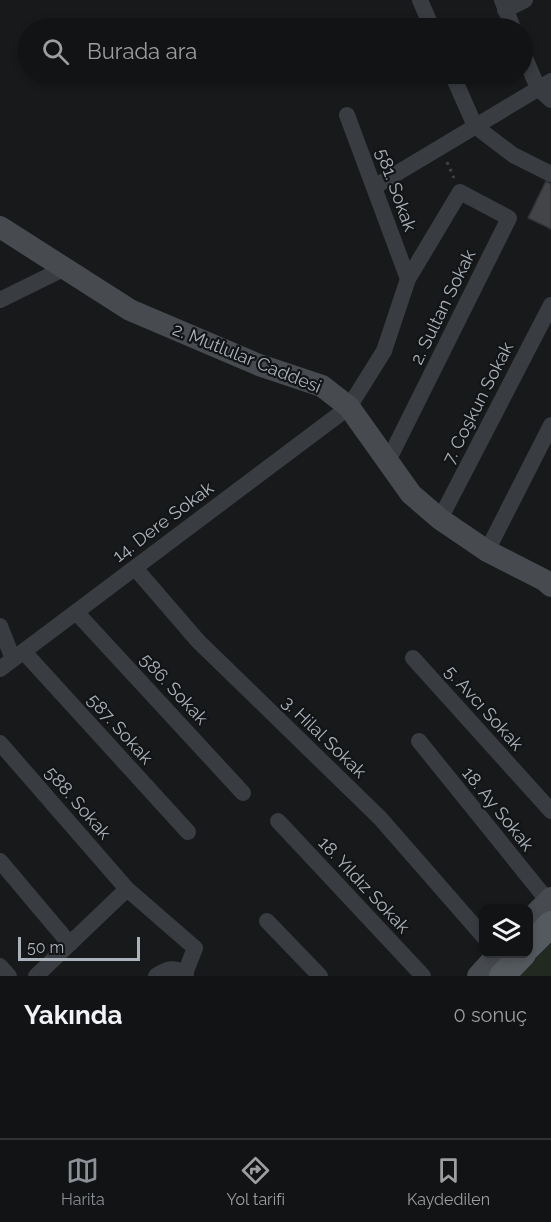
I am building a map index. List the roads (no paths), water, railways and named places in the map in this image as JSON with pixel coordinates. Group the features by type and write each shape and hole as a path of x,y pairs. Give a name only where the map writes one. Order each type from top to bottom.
{"main road":[{"path":"533,938 550,907"},
{"path":"502,976 519,958"}],"street":[{"path":"420,0 428,18"},
{"path":"504,5 525,0"},
{"path":"533,67 545,84 551,100"},
{"path":"456,84 475,126 513,155 551,174"},
{"path":"374,187 545,84"},
{"name":"581. Sokak","path":"348,115 408,279"},
{"name":"2. Sultan Sokak","path":"387,463 509,218 460,192 408,279"},
{"name":"2. Mutlular Caddesi","path":"0,227 130,310 259,365 322,386 349,407 411,494 440,519 487,551 549,578"},
{"path":"0,300 65,267"},
{"path":"349,407 384,351 408,279"},
{"name":"7. Coşkun Sokak","path":"440,519 551,305"},
{"name":"14. Dere Sokak","path":"12,660 349,407"},
{"path":"487,551 551,425"},
{"name":"3. Hilal Sokak","path":"135,568 198,641 380,818 479,932"},
{"name":"586. Sokak","path":"76,612 243,793"},
{"path":"0,626 12,660"},
{"name":"5. Avcı Sokak","path":"413,658 551,811"},
{"name":"587. Sokak","path":"12,660 188,832"},
{"name":"18. Ay Sokak","path":"418,741 550,907"},
{"name":"588. Sokak","path":"0,743 127,889 195,948 185,974"},
{"name":"18. Yıldız Sokak","path":"278,821 423,976"},
{"path":"0,861 70,944"},
{"path":"36,976 127,889"},
{"path":"533,918 550,907"},
{"path":"267,921 320,976"},
{"path":"478,976 494,958"},
{"path":"0,966 9,976"},
{"path":"156,976 167,969 176,969 185,974"}]}
